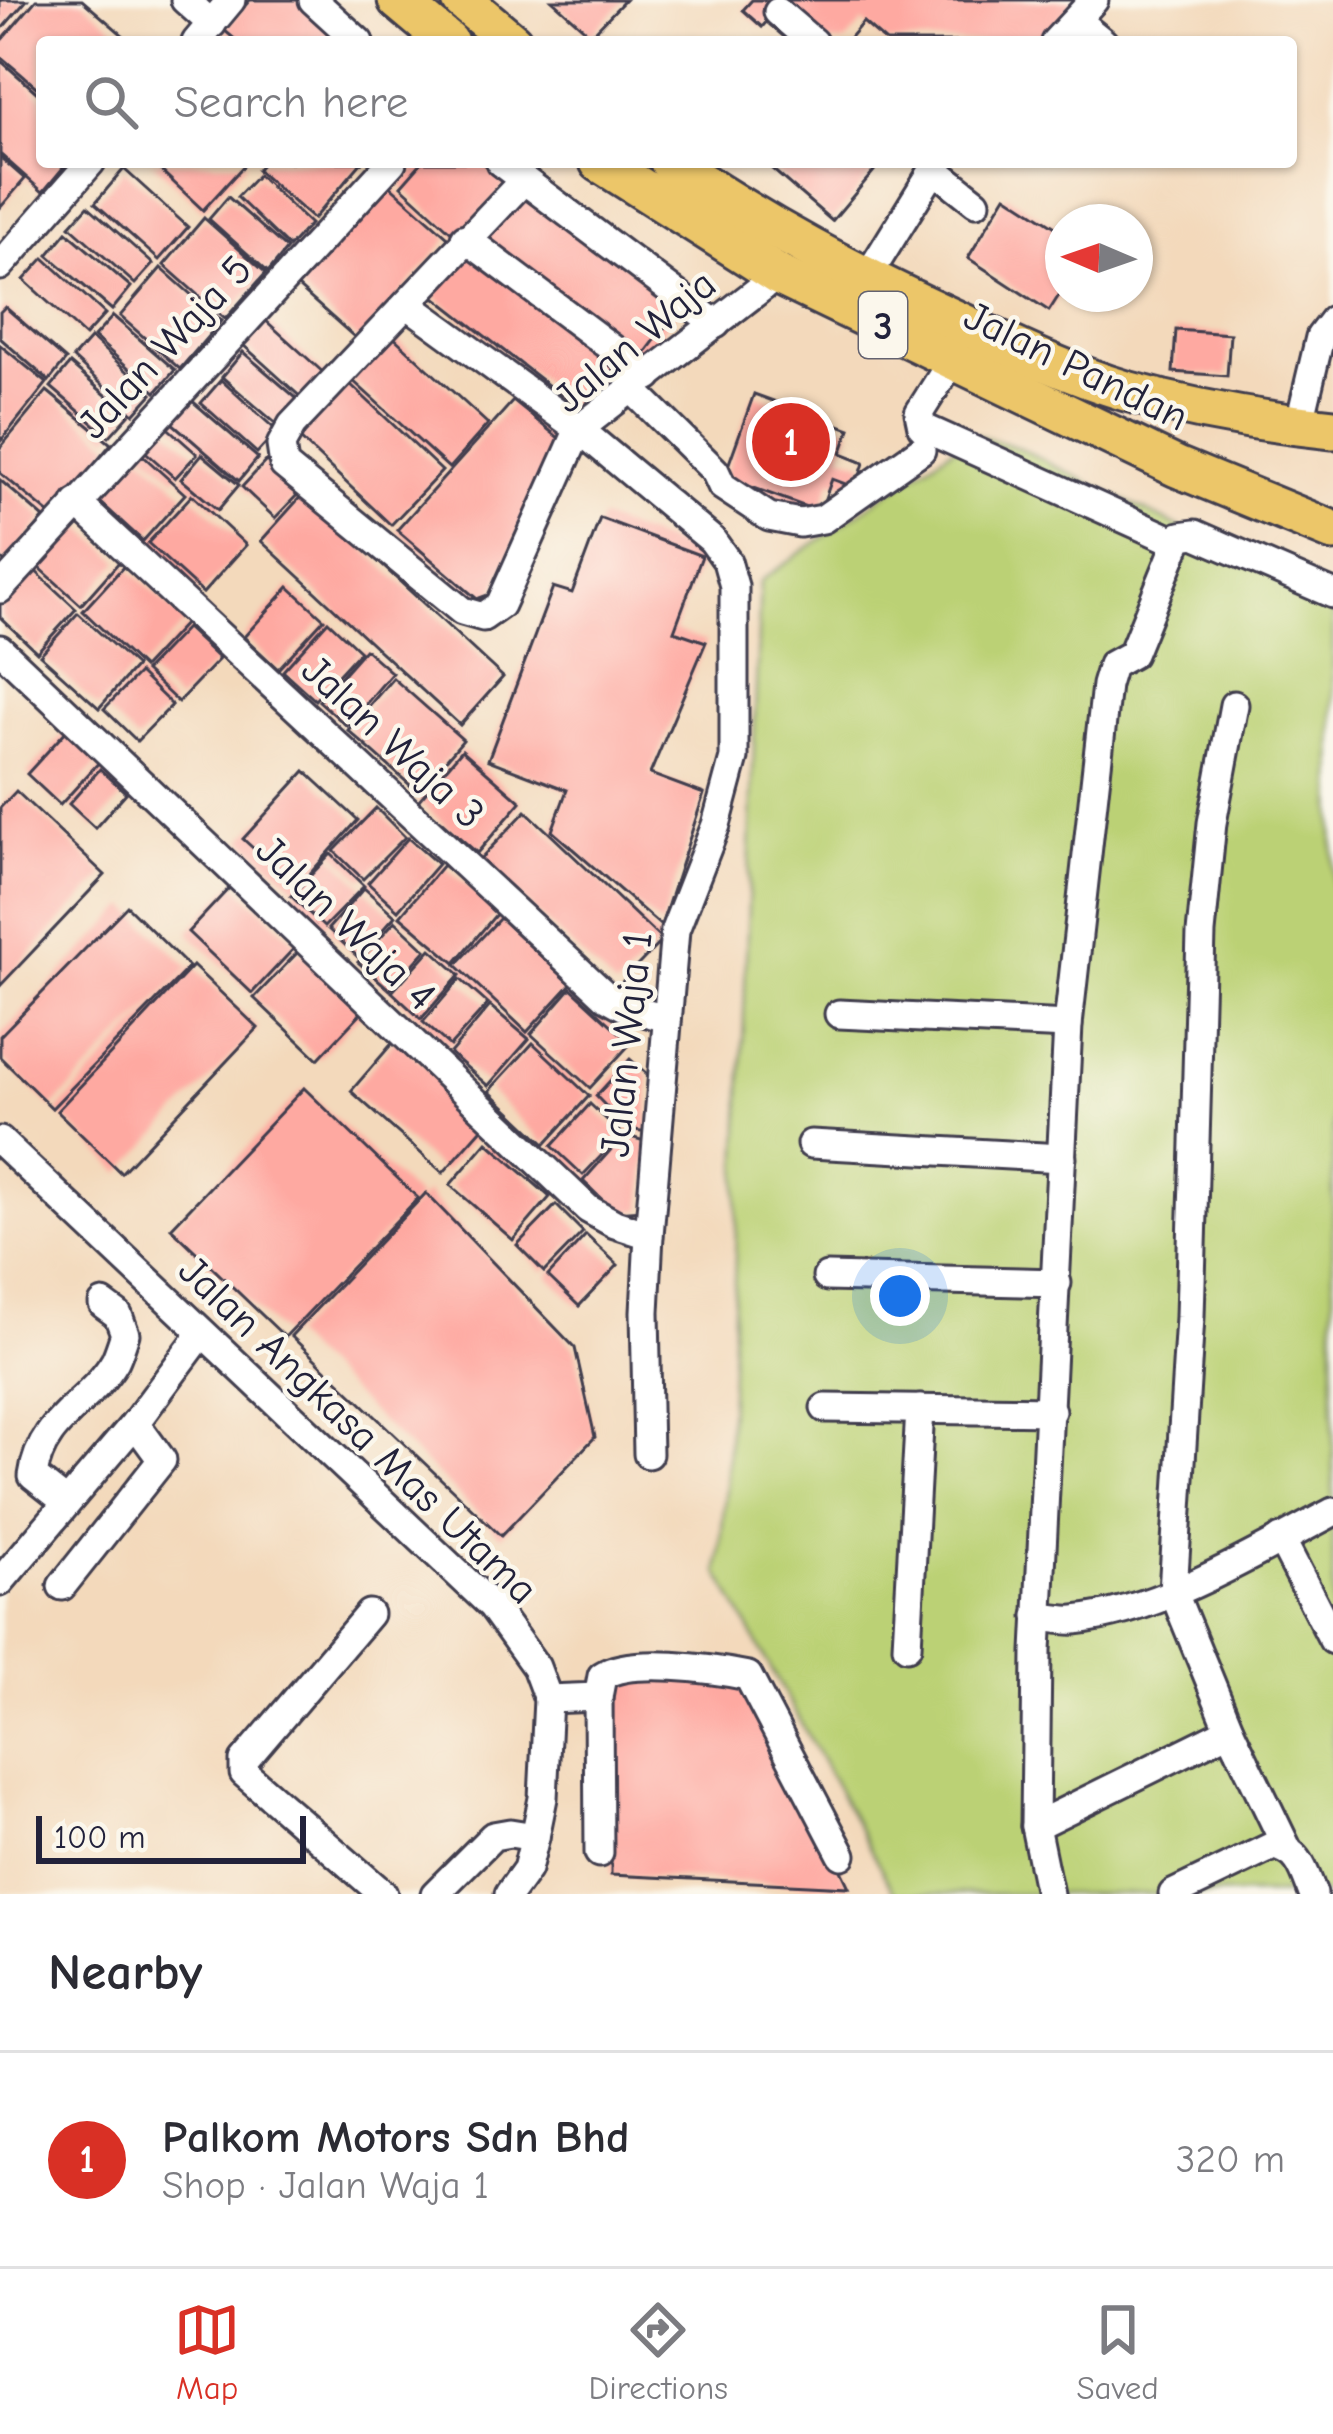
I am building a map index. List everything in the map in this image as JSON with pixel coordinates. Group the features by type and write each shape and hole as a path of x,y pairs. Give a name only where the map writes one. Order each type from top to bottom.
{"highway":[{"path":"398,0 441,36"},
{"path":"462,0 505,36"},
{"name":"Jalan Pandan","path":"609,168 778,275 1177,467 1328,527"},
{"name":"Jalan Pandan","path":"679,168 740,209 866,279 1016,349 1124,391 1260,422 1316,428"}],"street":[{"path":"185,0 204,33 231,0"},
{"path":"313,0 352,36"},
{"path":"1061,36 1086,10"},
{"path":"778,12 806,36"},
{"path":"0,266 86,168"},
{"name":"Jalan Waja 5","path":"0,589 386,168"},
{"path":"507,168 716,324"},
{"path":"866,279 932,168"},
{"path":"937,168 976,202"},
{"path":"407,304 523,181"},
{"path":"465,238 640,381 715,471 722,486 769,517 800,523 823,518 921,450"},
{"name":"Jalan Waja","path":"407,304 292,425 280,445 284,465 462,611 483,617 500,605 579,429 778,275"},
{"name":"Jalan Waja 1","path":"407,304 579,429 712,540 727,561 734,586 734,758 716,825 675,930 649,1235 647,1454"},
{"path":"1316,428 1307,377 1320,337 1333,320"},
{"path":"953,359 919,413 922,427 1176,542"},
{"name":"Jalan Waja 3","path":"77,503 607,997 667,1018"},
{"path":"1049,1894 1035,1826 1038,1616 1068,1024 1106,686 1112,665 1132,654 1180,536 1195,534 1333,594"},
{"name":"Jalan Waja 4","path":"0,649 588,1209 615,1225 649,1235"},
{"path":"1234,705 1212,824 1202,933 1190,1317 1173,1591 1230,1730 1313,1894"},
{"path":"839,1014 1068,1024"},
{"name":"Jalan Angkasa Mas Utama","path":"0,1141 492,1606 536,1667 548,1699 547,1759 536,1837 526,1869 509,1894"},
{"path":"811,1144 1062,1158"},
{"path":"827,1277 1057,1283"},
{"path":"66,1502 33,1476 36,1451 114,1363 125,1334 118,1315 103,1304"},
{"path":"0,1582 134,1423 202,1333"},
{"path":"825,1408 1051,1411"},
{"path":"908,1646 920,1409"},
{"path":"62,1586 162,1460 134,1423"},
{"path":"1038,1616 1071,1621 1117,1611 1173,1591 1333,1512"},
{"path":"1281,1539 1333,1640"},
{"path":"369,1614 244,1761 244,1773 383,1894"},
{"path":"599,1853 598,1683 609,1670 640,1667 748,1676 842,1856"},
{"path":"548,1699 598,1696"},
{"path":"1035,1826 1230,1730"},
{"path":"435,1894 494,1836 536,1837"},
{"path":"1173,1894 1273,1846 1287,1848"}],"green space":[{"path":"973,434 1019,448 1333,604 1333,1894 895,1894 718,1572 727,1477 760,581"}],"building":[{"path":"0,0 27,0 0,31"},
{"path":"36,0 82,0 124,36 36,36 36,87 0,56 0,42"},
{"path":"250,0 303,0 344,36 231,36 224,30"},
{"path":"552,0 625,0 591,35"},
{"path":"752,0 1075,0 1043,36 879,36 863,22 851,36 817,36 782,4 762,27 743,10"},
{"path":"0,60 36,92 36,168 63,168 43,192 0,154"},
{"path":"0,157 25,179 0,208"},
{"path":"158,168 242,168 203,210"},
{"path":"259,168 357,168 313,219"},
{"path":"417,168 488,168 506,185 458,238 401,186"},
{"path":"771,168 874,171 832,221"},
{"path":"124,169 188,227 159,260 95,203"},
{"path":"258,175 310,224 289,247 237,197"},
{"path":"387,183 449,238 359,341 297,286"},
{"path":"525,187 680,307 640,360 478,237"},
{"path":"1006,195 1045,220 1045,308 968,258"},
{"path":"228,197 287,249 268,272 209,219"},
{"path":"88,206 153,264 135,284 70,226"},
{"path":"204,218 266,273 225,319 164,265"},
{"path":"67,232 131,287 112,310 48,255"},
{"path":"467,247 618,363 581,411 431,294"},
{"path":"44,258 105,314 85,336 24,280"},
{"path":"161,268 221,321 180,369 120,316"},
{"path":"5,307 66,360 49,381 0,338 0,312"},
{"path":"113,316 175,370 156,392 94,337"},
{"path":"264,319 326,375 304,400 242,344"},
{"path":"1176,330 1230,334 1227,376 1173,372"},
{"path":"390,334 488,424 449,468 350,378"},
{"path":"91,338 152,394 134,414 73,358"},
{"path":"0,345 47,383 0,442"},
{"path":"243,352 302,403 281,428 222,377"},
{"path":"70,364 129,415 109,437 51,387"},
{"path":"221,380 277,431 257,453 201,403"},
{"path":"347,381 442,471 391,525 296,435"},
{"path":"47,391 111,444 52,516 0,473 0,448"},
{"path":"754,394 850,429 841,454 864,463 856,488 832,479 820,512 724,477"},
{"path":"190,399 258,458 239,481 171,422"},
{"path":"513,401 560,439 493,593 477,599 397,530"},
{"path":"162,423 197,454 175,478 140,447"},
{"path":"140,453 185,494 143,541 98,500"},
{"path":"202,454 239,485 218,510 181,479"},
{"path":"266,461 300,492 275,518 242,487"},
{"path":"0,480 44,518 6,563 0,558"},
{"path":"304,493 503,677 460,725 261,541"},
{"path":"192,495 246,545 203,593 148,543"},
{"path":"600,518 702,556 674,631 706,642 650,774 704,794 661,926 552,831 567,790 488,760 553,587 572,593"},
{"path":"78,524 120,561 81,605 39,567"},
{"path":"125,565 186,622 143,668 83,611"},
{"path":"32,568 76,609 37,652 0,617 0,603"},
{"path":"289,587 324,619 278,669 244,637"},
{"path":"78,613 136,666 99,708 40,655"},
{"path":"328,621 360,651 315,700 283,671"},
{"path":"186,628 219,659 178,702 145,671"},
{"path":"365,649 392,673 347,726 319,701"},
{"path":"139,673 172,705 137,741 104,709"},
{"path":"393,678 463,740 418,792 348,730"},
{"path":"69,728 102,759 60,805 27,774"},
{"path":"462,750 521,802 477,853 418,801"},
{"path":"100,769 126,793 95,828 69,804"},
{"path":"305,771 358,820 297,888 243,839"},
{"path":"16,791 105,875 0,986 0,808"},
{"path":"376,808 405,837 363,879 334,851"},
{"path":"526,811 662,940 616,988 480,859"},
{"path":"408,838 438,864 398,910 368,883"},
{"path":"331,854 364,886 324,927 291,896"},
{"path":"443,865 498,912 455,963 400,916"},
{"path":"234,883 298,944 252,993 188,932"},
{"path":"364,888 395,916 358,957 328,929"},
{"path":"127,906 189,967 52,1108 0,1057 0,1036"},
{"path":"500,918 571,984 527,1032 456,965"},
{"path":"395,921 426,950 390,990 358,962"},
{"path":"431,949 460,975 421,1019 392,992"},
{"path":"299,951 362,1012 318,1059 254,998"},
{"path":"193,966 258,1028 121,1173 57,1111"},
{"path":"460,979 488,1004 450,1046 423,1022"},
{"path":"571,988 631,1043 590,1088 531,1034"},
{"path":"490,1006 529,1039 488,1086 450,1053"},
{"path":"396,1039 488,1122 443,1173 351,1091"},
{"path":"533,1043 589,1096 545,1144 489,1091"},
{"path":"630,1059 648,1075 648,1132 628,1129 596,1096"},
{"path":"304,1088 418,1198 285,1337 171,1228"},
{"path":"590,1104 622,1134 583,1175 552,1146"},
{"path":"624,1135 648,1142 642,1210 615,1212 583,1181"},
{"path":"487,1142 550,1197 513,1240 450,1185"},
{"path":"426,1193 575,1348 595,1437 501,1536 291,1336"},
{"path":"556,1205 583,1232 544,1272 517,1245"},
{"path":"586,1235 618,1265 579,1306 548,1276"},
{"path":"613,1674 748,1678 849,1887 611,1875"}],"place":[{"name":"Palkom Motors Sdn Bhd","path":"791,442"}]}
